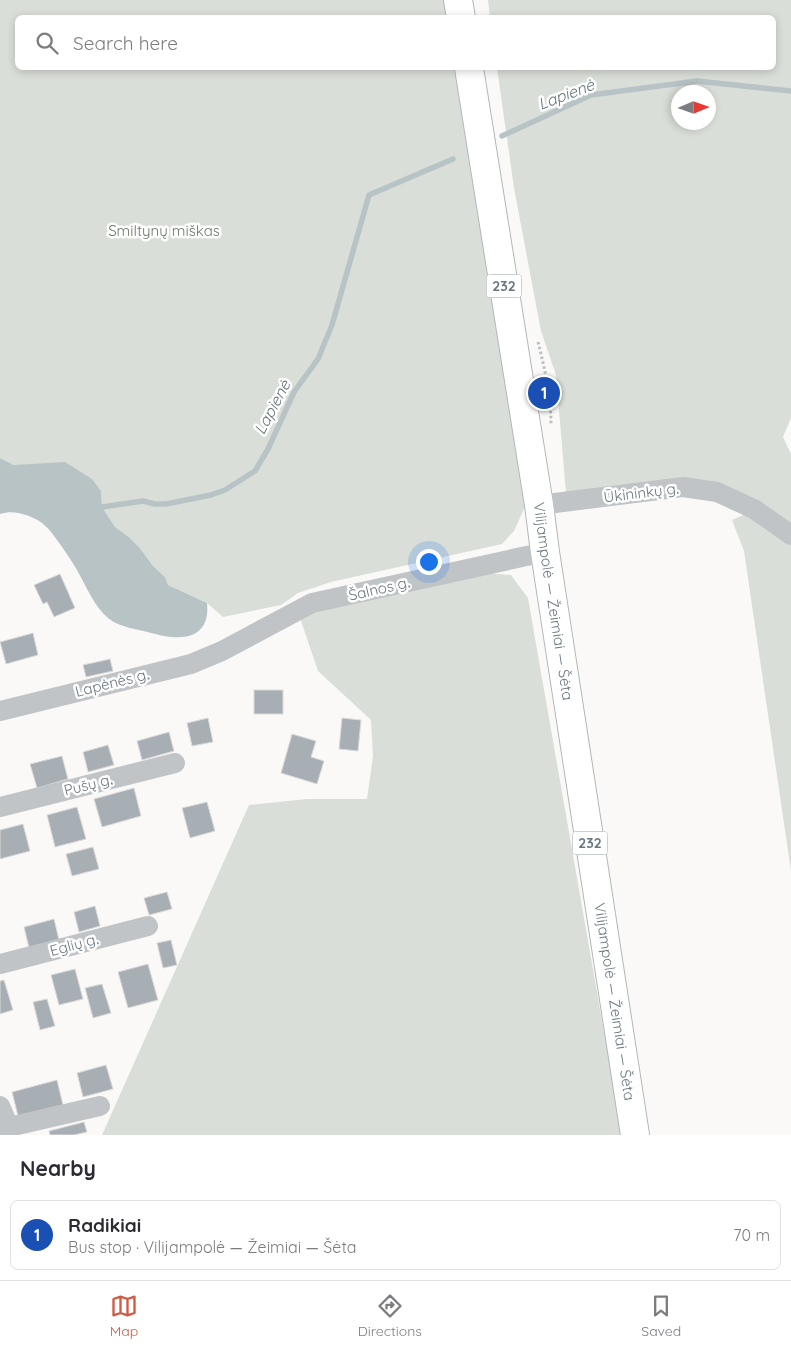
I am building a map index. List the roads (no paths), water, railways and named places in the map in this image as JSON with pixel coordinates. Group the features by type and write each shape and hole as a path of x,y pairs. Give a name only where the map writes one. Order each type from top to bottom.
{"main road":[{"path":"458,0 460,15"},
{"name":"Vilijampolė — Žeimiai — Šėta","path":"469,70 539,505 635,1135"}],"street":[{"name":"Ūkininkų g.","path":"539,505 684,487 717,492 754,509 791,535"},
{"name":"Šalnos g.","path":"222,651 312,604 545,552"},
{"name":"Lapėnės g.","path":"0,711 191,664 222,651"},
{"name":"Pušų g.","path":"0,807 175,763"},
{"name":"Eglių g.","path":"0,964 148,926"},
{"path":"0,1106 4,1128 100,1106"}],"waterway":[{"name":"Lapienė","path":"502,136 591,95 697,81 791,91"},
{"name":"Lapienė","path":"95,506 102,507 143,501 166,504 211,495 225,490 255,471 268,449 294,392 318,359 332,325 369,195 453,159"}],"place":[{"name":"Radikiai","path":"544,393"}],"park label":[{"name":"Smiltynų miškas","path":"164,231"}]}
